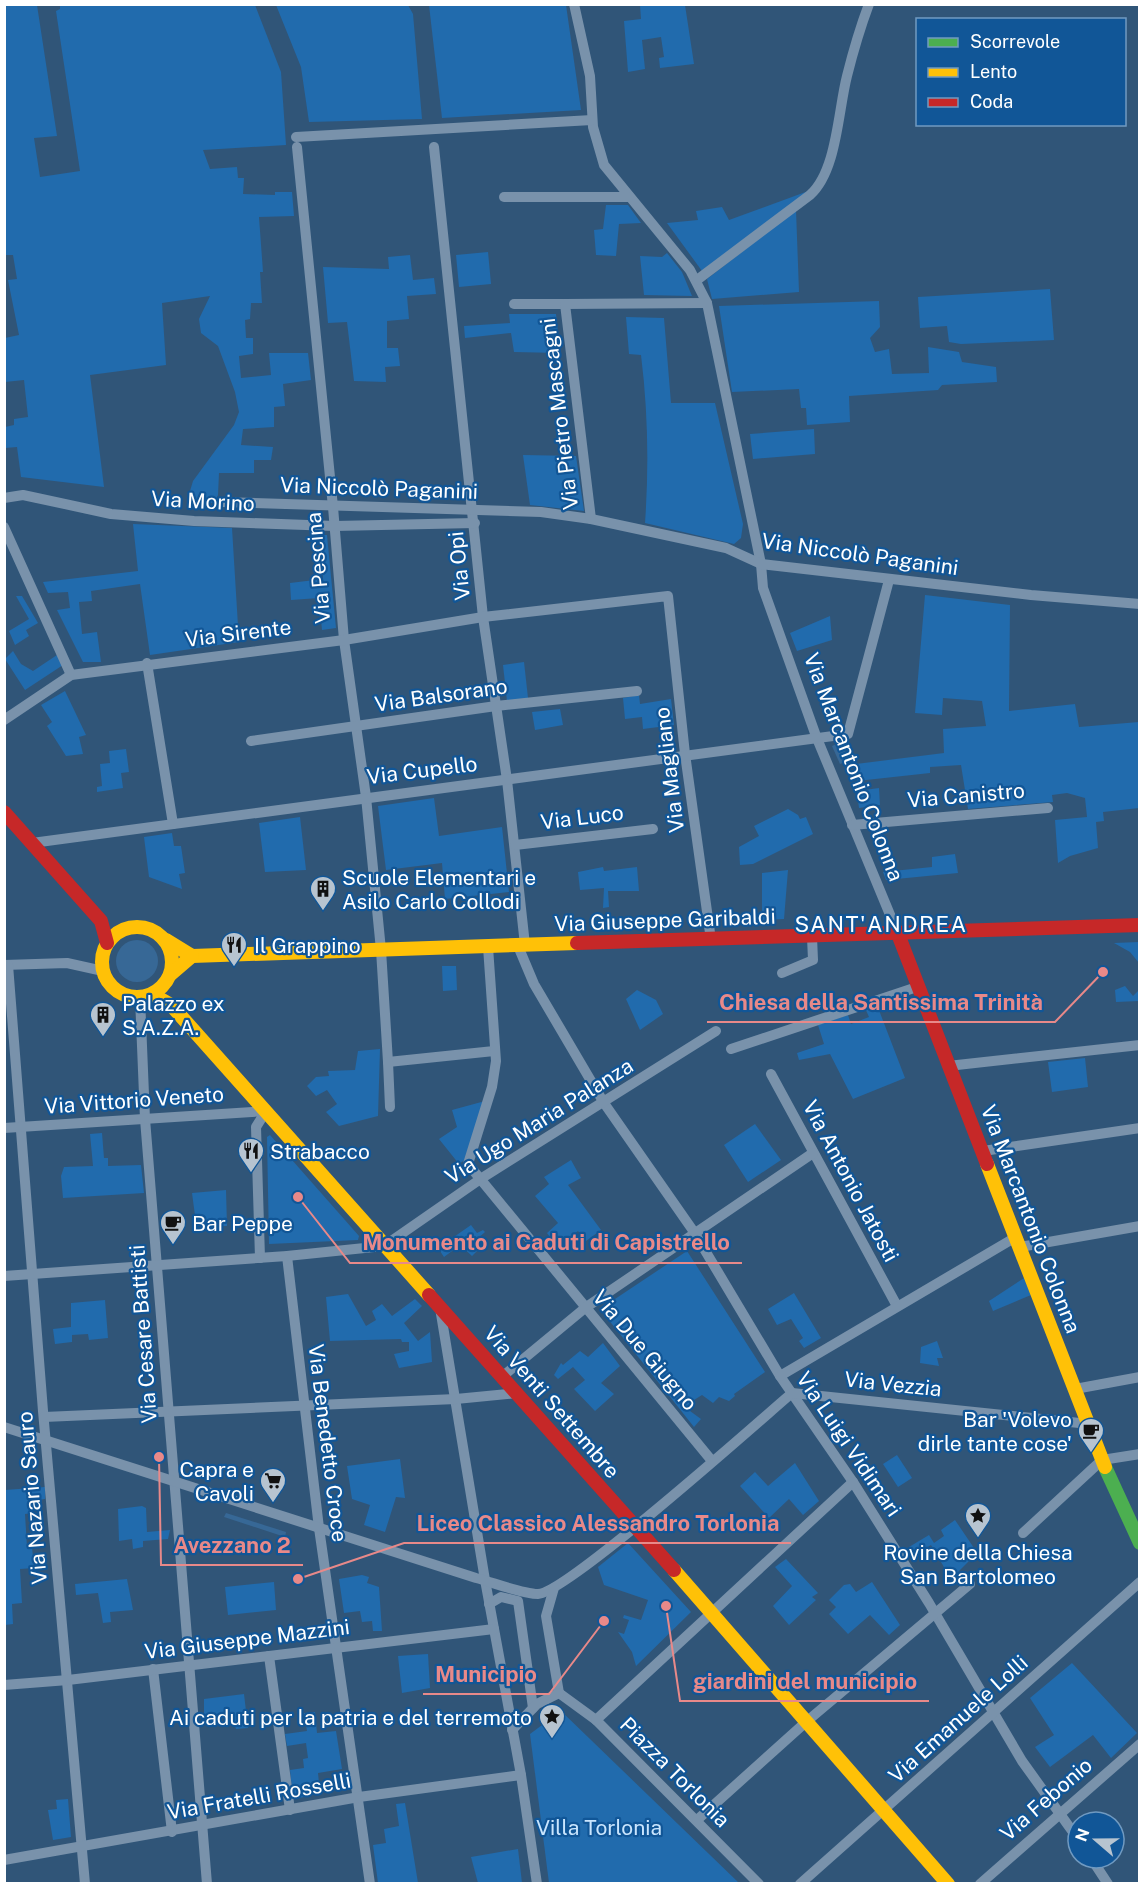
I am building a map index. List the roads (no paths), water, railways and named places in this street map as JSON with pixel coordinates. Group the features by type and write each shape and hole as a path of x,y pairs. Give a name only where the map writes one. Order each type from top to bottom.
{"street":[{"name":"Via Marcantonio Colonna","path":"574,4 590,76 592,120 604,165 697,280 707,303 764,588 816,736 898,934 1102,1460 1140,1543"},
{"path":"697,280 810,195 821,183 831,151 851,59 869,4"},
{"name":"Via Pescina","path":"390,1107 381,950 366,797 344,640 333,507 296,142 592,120"},
{"name":"Via Opi","path":"434,147 483,617 515,845 521,946 534,984 604,1103"},
{"path":"504,196 629,197"},
{"name":"Via Pietro Mascagni","path":"514,304 707,303"},
{"name":"Via Pietro Mascagni","path":"565,304 591,519"},
{"name":"Via Morino","path":"4,498 23,495 111,514 194,521 334,526 475,523"},
{"name":"Via Niccolò Paganini","path":"221,502 438,511 473,509 541,512 591,519 726,548 761,564 889,580 1140,604"},
{"path":"4,527 71,675"},
{"name":"Via Cupello","path":"32,843 507,780 816,736 849,734 889,580"},
{"name":"Via Sirente","path":"4,720 71,675 147,663 344,640 483,617 668,596"},
{"name":"Via Magliano","path":"668,596 711,940"},
{"path":"147,663 172,824"},
{"name":"Via Balsorano","path":"251,741 496,706 637,691"},
{"name":"Via Canistro","path":"852,825 1048,808"},
{"path":"4,812 101,921 107,943 102,962 103,971 108,982 117,991 146,996 192,956 148,927 125,928 101,921"},
{"name":"Via Luco","path":"515,845 653,829"},
{"name":"Via Giuseppe Garibaldi","path":"192,956 1140,925"},
{"path":"107,943 125,928"},
{"path":"783,973 813,960 812,937"},
{"path":"166,940 173,962 168,979"},
{"path":"388,1062 494,1051 488,947"},
{"path":"6,965 67,963 103,971"},
{"name":"Via Nazario Sauro","path":"6,965 9,1043 20,1127 86,1884"},
{"name":"Via Venti Settembre","path":"168,979 171,1005"},
{"path":"731,1049 917,987"},
{"name":"Via Venti Settembre","path":"146,996 171,1005 384,1246 503,1376 948,1884"},
{"name":"Via Cesare Battisti","path":"146,996 145,1119 207,1884"},
{"name":"Via Ugo Maria Palanza","path":"384,1246 482,1178 716,1031"},
{"path":"948,1066 1140,1045"},
{"name":"Via Due Giugno","path":"494,1051 492,1087 468,1164 482,1178 585,1308 712,1461"},
{"name":"Via Antonio Jatosti","path":"771,1074 897,1306"},
{"name":"Via Luigi Vidimari","path":"604,1103 694,1232 780,1376 854,1482 935,1613 1022,1761 1066,1822"},
{"path":"260,1258 256,1127 266,1111"},
{"name":"Via Vittorio Veneto","path":"4,1128 266,1111"},
{"path":"983,1151 1140,1128"},
{"path":"503,1376 585,1308 813,1153"},
{"path":"780,1376 897,1306 1018,1242 1140,1226"},
{"path":"4,1276 287,1256 384,1246"},
{"name":"Via Benedetto Croce","path":"287,1256 319,1528 370,1884"},
{"path":"440,1308 489,1604 521,1775 537,1884"},
{"path":"1075,1389 1140,1377"},
{"path":"44,1417 456,1399 517,1393"},
{"path":"489,1604 501,1597 518,1601 554,1588 634,1528 792,1393"},
{"name":"Via Vezzia","path":"792,1393 1089,1424"},
{"path":"4,1427 485,1580 538,1594"},
{"path":"1023,1533 1102,1460 1140,1454"},
{"path":"596,1720 854,1482"},
{"name":"Via Emanuele Lolli","path":"801,1884 1140,1582"},
{"path":"697,1820 806,1722 970,1584"},
{"path":"512,1730 533,1708 559,1693 546,1616 554,1588"},
{"path":"518,1601 533,1708"},
{"name":"Via Giuseppe Mazzini","path":"4,1685 68,1680 494,1629"},
{"path":"269,1656 290,1810"},
{"path":"153,1669 172,1832"},
{"name":"Piazza Torlonia","path":"559,1693 596,1720 759,1884"},
{"name":"Via Febonio","path":"980,1884 1059,1812 1140,1744"},
{"name":"Via Fratelli Rosselli","path":"4,1860 83,1848 359,1797 521,1775"},
{"path":"1099,1870 1108,1884"}],"place":[{"name":"Scuole Elementari e Asilo Carlo Collodi","path":"323,912"},
{"name":"Il Grappino","path":"234,968"},
{"name":"Chiesa della Santissima Trinità","path":"1103,972"},
{"name":"Palazzo ex S.A.Z.A.","path":"103,1038"},
{"name":"Strabacco","path":"251,1174"},
{"name":"Monumento ai Caduti di Capistrello","path":"298,1197"},
{"name":"Bar Peppe","path":"173,1246"},
{"name":"Bar 'Volevo dirle tante cose'","path":"1091,1454"},
{"name":"Avezzano 2","path":"159,1457"},
{"name":"Capra e Cavoli","path":"273,1504"},
{"name":"Rovine della Chiesa San Bartolomeo","path":"978,1539"},
{"name":"Liceo Classico Alessandro Torlonia","path":"298,1579"},
{"name":"giardini del municipio","path":"666,1606"},
{"name":"Municipio","path":"604,1621"},
{"name":"Ai caduti per la patria e del terremoto","path":"552,1740"}],"district":[{"name":"SANT'ANDREA","path":"881,924"}],"park label":[{"name":"Villa Torlonia","path":"599,1827"}]}
